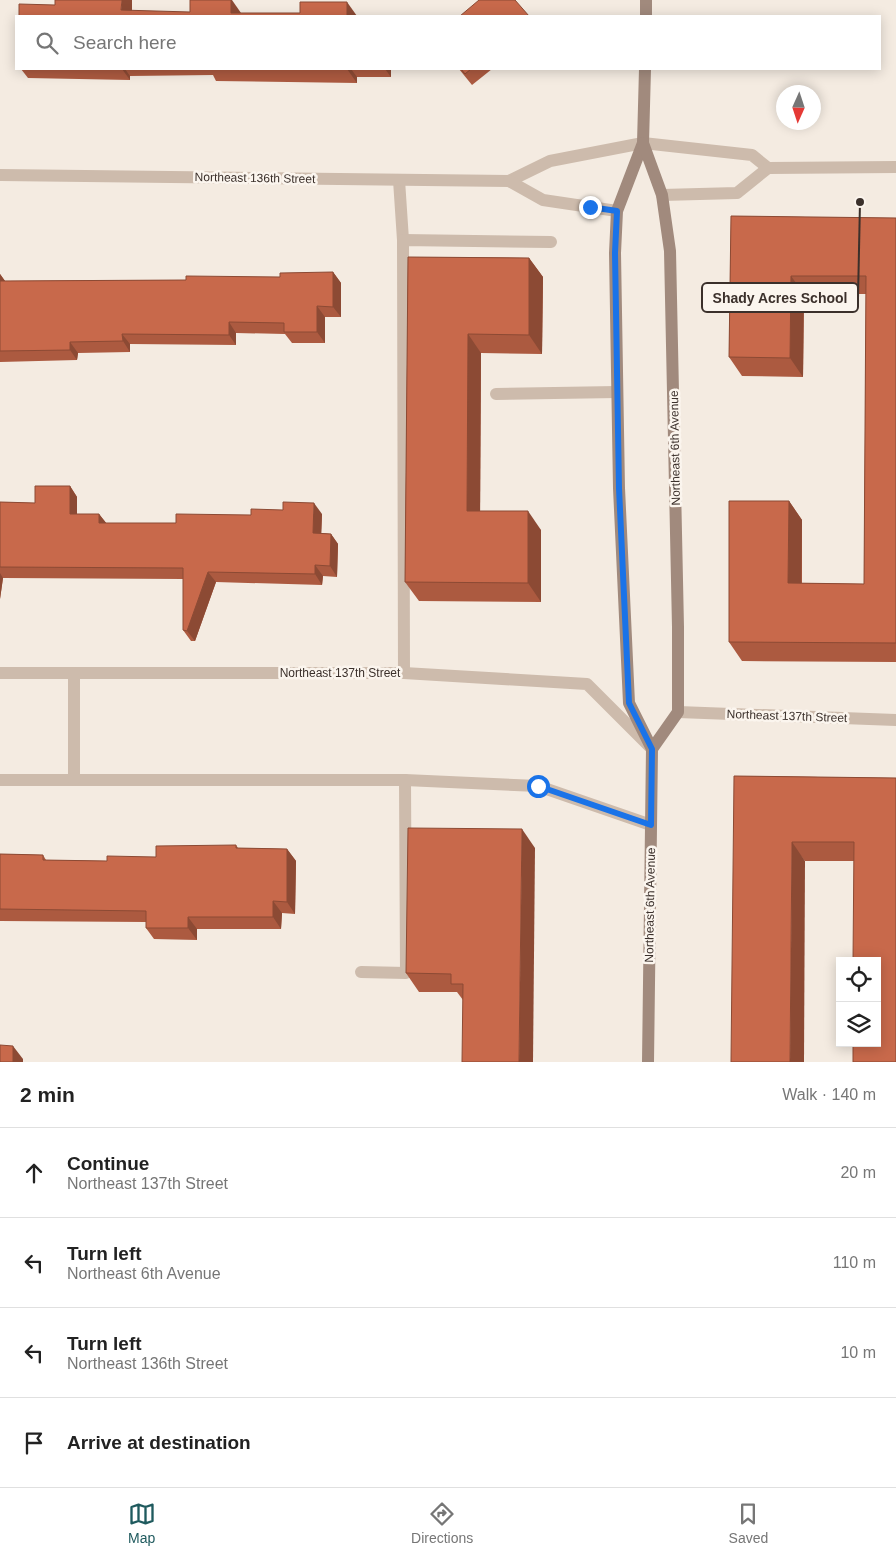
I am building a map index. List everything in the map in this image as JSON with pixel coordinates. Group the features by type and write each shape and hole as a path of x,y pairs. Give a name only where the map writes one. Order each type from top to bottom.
{"main road":[{"path":"646,0 646,15"},
{"name":"Northeast 6th Avenue","path":"645,70 643,143 617,211 615,253 619,488 629,703 652,749 648,1062"},
{"name":"Northeast 6th Avenue","path":"643,143 662,195 670,251 678,712"},
{"path":"652,749 678,712"}],"street":[{"name":"Northeast 136th Street","path":"0,175 509,181 550,161 643,143 752,156 768,168"},
{"path":"662,195 737,193 768,168 896,167"},
{"path":"399,180 403,240 404,673"},
{"name":"Northeast 136th Street","path":"509,181 543,200 617,211"},
{"path":"403,240 551,242"},
{"path":"496,394 617,392"},
{"name":"Northeast 137th Street","path":"0,673 404,673 587,684 652,749"},
{"path":"74,673 74,780"},
{"name":"Northeast 137th Street","path":"678,712 896,720"},
{"path":"0,780 405,780 538,786 651,825"},
{"path":"361,972 406,973 405,780"}],"building":[{"path":"55,0 122,0 121,10 190,12 190,0 231,0 231,13 300,13 300,2 347,2 347,15 19,15 19,4 55,5"},
{"path":"479,0 515,0 528,15 461,15"},
{"path":"462,70 470,70 465,74"},
{"path":"731,216 896,218 896,643 729,642 729,501 789,501 788,583 864,584 866,276 791,276 790,358 729,357"},
{"path":"408,257 529,258 529,335 468,334 467,511 528,511 528,583 405,582"},
{"path":"333,272 333,307 317,306 317,332 284,332 284,323 229,322 229,335 122,334 123,341 70,342 70,350 0,351 0,281 186,280 186,276 280,277 280,273"},
{"path":"35,486 70,486 70,514 99,514 99,523 176,523 176,514 251,515 251,509 283,510 283,502 314,503 313,533 331,534 330,566 315,565 315,574 208,572 187,631 183,630 183,568 0,567 0,502 35,503"},
{"path":"734,776 896,778 896,1062 853,1062 853,1047 881,1047 881,957 853,957 854,842 792,842 790,1062 731,1062"},
{"path":"408,828 522,829 519,1062 462,1062 463,984 451,984 451,974 406,973"},
{"path":"236,845 236,848 287,849 287,902 273,901 273,917 188,917 188,928 146,928 146,911 0,909 0,854 43,855 43,860 107,861 107,856 156,857 156,846"},
{"path":"0,1045 13,1046 13,1062 0,1062"}],"place":[{"name":"Shady Acres School","path":"860,202"}],"route":[{"path":"538,786 651,825 652,749 629,703 619,488 615,253 617,211 590,207"}]}
